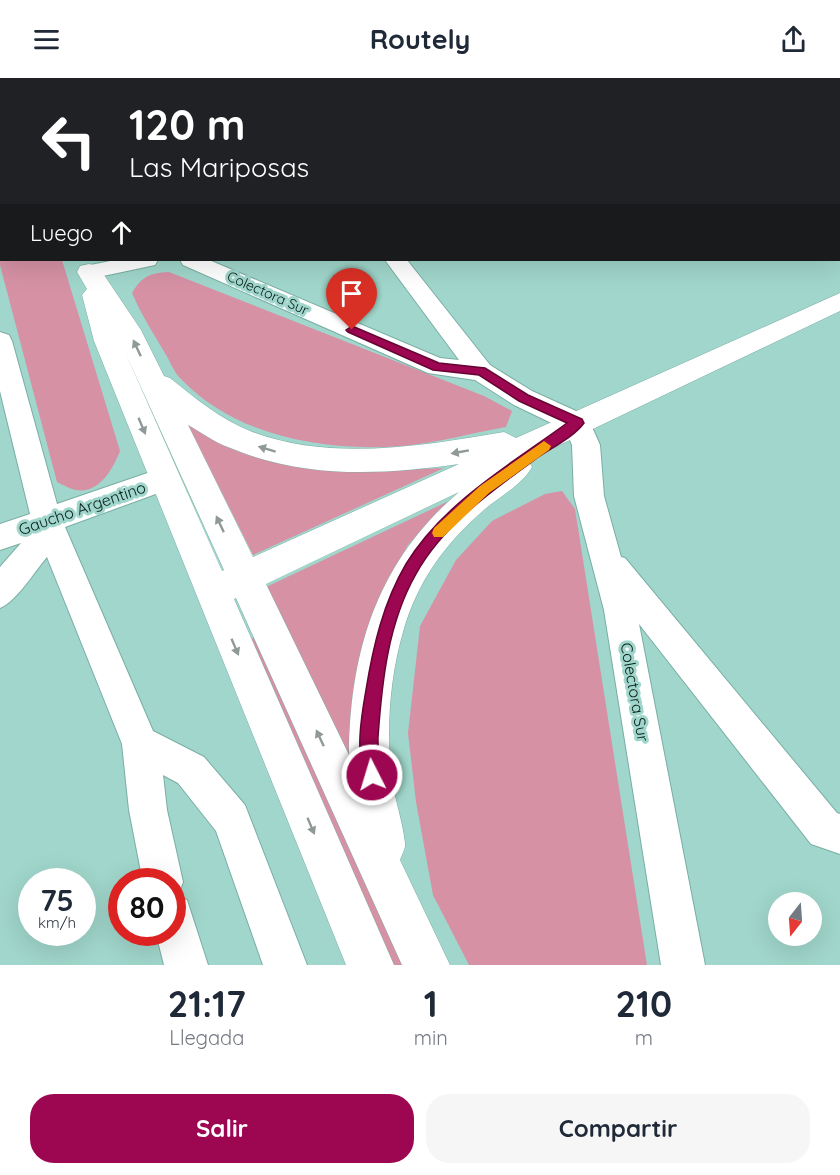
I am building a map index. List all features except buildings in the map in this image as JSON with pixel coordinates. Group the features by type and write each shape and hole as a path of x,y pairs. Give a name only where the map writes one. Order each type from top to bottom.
{"highway":[{"path":"87,266 132,338 150,375 370,965"},
{"path":"87,266 107,341 165,479 228,585 398,905 426,965"},
{"path":"228,585 840,301"},
{"path":"150,375 176,401 205,423 244,442 283,454 322,460 388,461 444,454 505,444 578,423"},
{"path":"398,905 378,822 369,752 373,700 381,649 393,607 411,568 437,534 484,489 578,423"}],"street":[{"path":"87,266 137,261"},
{"name":"Colectora Sur","path":"193,261 437,367 481,371"},
{"path":"397,261 481,371 524,398 578,423"},
{"path":"0,341 49,526 140,744 148,810 160,868"},
{"name":"Colectora Sur","path":"578,423 586,445 589,496 620,610 683,965"},
{"name":"Gaucho Argentino","path":"0,537 49,526 165,479"},
{"path":"0,593 49,526"},
{"path":"606,558 825,830 840,834"},
{"path":"140,744 191,770 231,819 285,965"},
{"path":"181,946 186,965"}],"shaded area":[{"path":"0,261 62,261 120,451 104,479 92,488 76,490 57,482"},
{"path":"169,272 484,396 512,411 506,427 415,445 373,447 313,443 256,428 204,399 179,377 147,323 132,293 147,276"},
{"path":"184,417 298,467 360,472 444,468 253,555"},
{"path":"562,491 575,509 647,965 469,965 433,895 416,802 408,733 420,626 456,560 492,521 545,494"},
{"path":"449,501 408,545 386,584 364,797 266,587"},
{"path":"256,636 405,965 387,965 250,640"}],"slow traffic":[{"path":"439,533 484,489 544,446"}],"route":[{"path":"352,330 437,367 481,371 524,398 578,423 484,489 437,534 411,568 393,607 381,649 373,700 369,752 372,775"}]}
